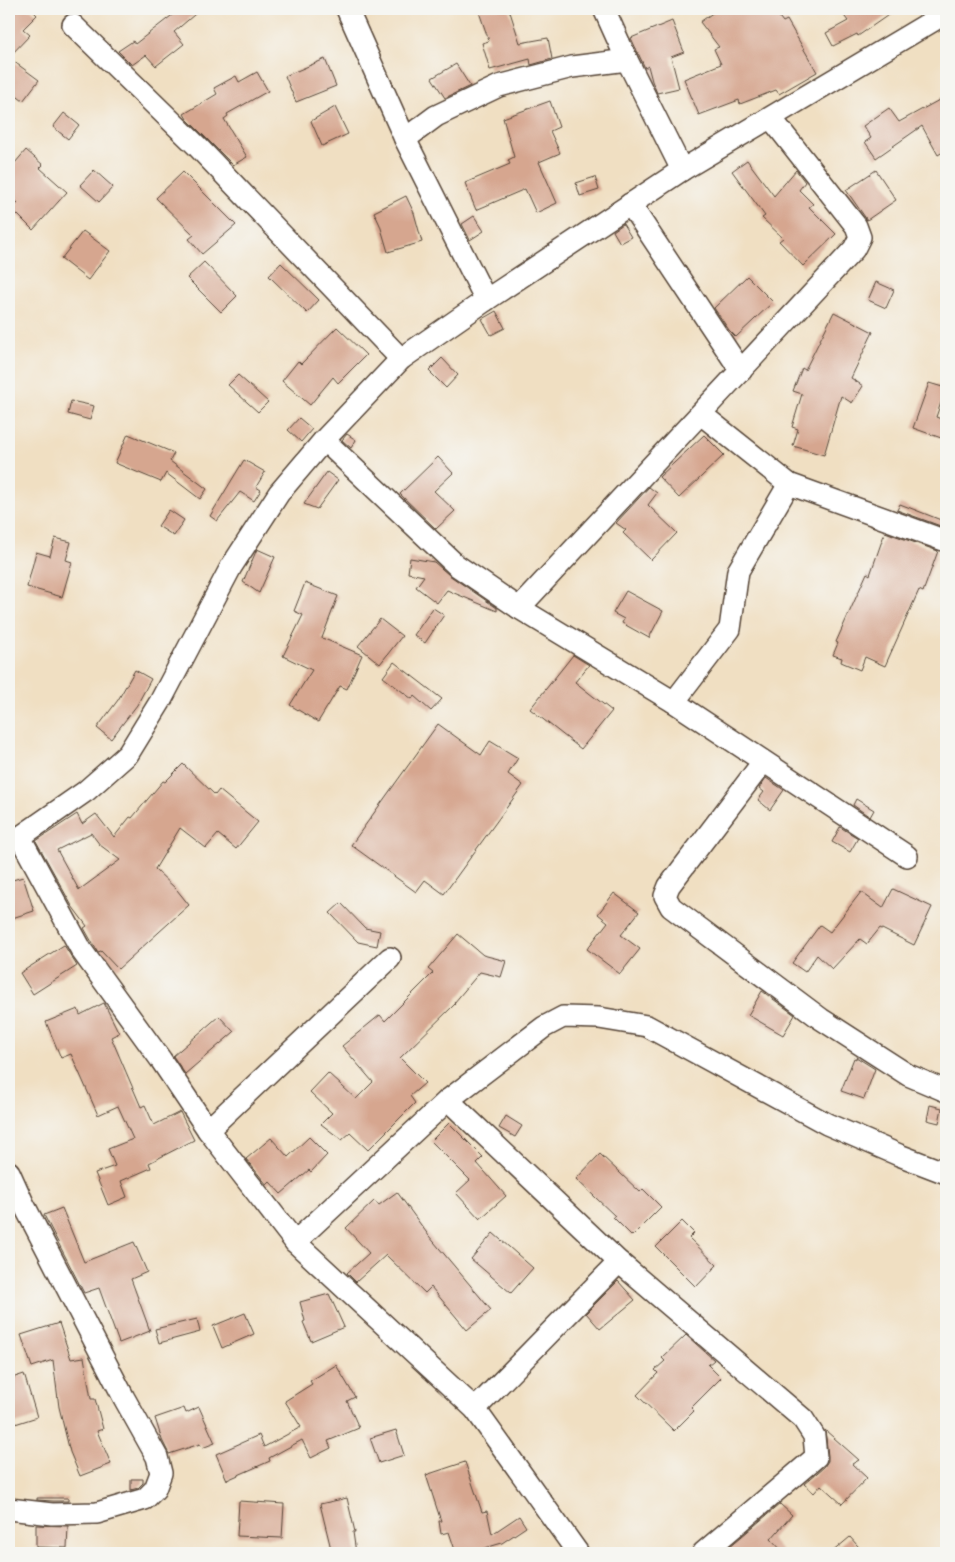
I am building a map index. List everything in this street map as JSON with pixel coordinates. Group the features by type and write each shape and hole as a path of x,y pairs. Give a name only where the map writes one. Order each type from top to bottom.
{"street":[{"path":"604,9 627,60 682,170"},
{"path":"353,11 406,139 486,300"},
{"path":"578,1553 475,1409 295,1242 208,1130 162,1060 82,951 14,839 86,791 128,754 160,702 232,567 279,493 324,440 401,359 486,300 682,170 944,14"},
{"path":"73,25 197,146 401,359"},
{"path":"406,139 436,116 499,86 572,67 627,60"},
{"path":"519,608 854,249 860,237 856,226 771,118"},
{"path":"630,204 741,371"},
{"path":"700,414 789,484 946,541"},
{"path":"324,440 456,565 519,608 674,702 907,856"},
{"path":"674,702 730,629 738,571 789,484"},
{"path":"763,762 669,886 665,896 671,907 821,1019 908,1074 946,1091"},
{"path":"208,1130 390,958"},
{"path":"295,1242 448,1100 544,1027 563,1017 599,1018 647,1026 827,1124 946,1173"},
{"path":"448,1100 619,1262 803,1419 814,1436 816,1457 703,1553"},
{"path":"9,1172 96,1345 157,1457 161,1473 155,1489 145,1499 97,1513 52,1514 9,1509"},
{"path":"475,1409 619,1262"}],"building":[{"path":"9,9 31,9 37,15 23,29 30,35 9,57"},
{"path":"180,9 201,9 174,32 184,44 156,66 146,55 132,65 118,51 133,41 135,44"},
{"path":"478,9 509,9 520,43 548,38 552,59 531,65 530,59 490,70 482,43 489,41"},
{"path":"718,9 773,9 783,22 787,20 817,72 779,94 776,90 740,104 739,100 699,115 684,79 721,64 714,49 719,47 700,22"},
{"path":"839,9 897,9 858,36 857,34 833,46 826,33 848,21"},
{"path":"672,21 684,52 671,57 679,88 657,93 648,66 645,68 631,38"},
{"path":"9,58 39,80 23,101 9,90"},
{"path":"325,59 336,86 296,102 285,76"},
{"path":"456,64 470,86 445,98 432,78"},
{"path":"257,72 268,91 227,114 228,116 224,119 247,157 233,165 184,114 217,94 214,88 236,76 239,82"},
{"path":"941,99 946,109 946,150 938,155 922,126 876,158 865,142 871,138 863,126 889,108 899,122"},
{"path":"550,101 559,127 550,131 560,153 539,162 557,203 536,213 525,189 476,210 465,183 510,164 508,160 514,157 503,118"},
{"path":"335,107 348,134 322,146 311,121"},
{"path":"64,113 79,125 68,139 53,127"},
{"path":"26,150 43,165 40,168 67,192 33,230 12,209 18,203 9,195 9,170"},
{"path":"747,160 774,196 796,170 805,182 799,190 813,204 809,207 836,234 803,266 779,241 783,238 762,218 765,216 732,171"},
{"path":"94,170 113,187 99,202 80,185"},
{"path":"876,170 896,200 867,220 846,190"},
{"path":"183,172 236,225 202,254 189,239 194,235 156,198"},
{"path":"595,177 599,190 580,196 576,183"},
{"path":"406,196 414,213 422,242 388,252 374,212"},
{"path":"474,216 484,231 470,240 462,224"},
{"path":"623,224 631,237 620,243 613,231"},
{"path":"83,231 110,251 88,280 61,259"},
{"path":"204,262 237,296 221,312 187,278"},
{"path":"281,263 319,300 307,313 269,276"},
{"path":"747,276 773,302 736,337 714,308"},
{"path":"876,282 894,290 886,308 868,300"},
{"path":"496,311 505,328 491,335 482,319"},
{"path":"834,312 873,332 851,378 863,386 852,403 841,396 824,455 793,446 798,429 792,427 802,394 793,391 802,368 805,370"},
{"path":"337,327 366,355 338,383 333,377 310,405 282,381 298,361 301,364"},
{"path":"442,358 458,375 446,388 429,371"},
{"path":"238,375 268,402 258,412 228,385"},
{"path":"929,383 946,388 936,417 946,421 944,439 913,428"},
{"path":"71,401 94,406 90,420 68,414"},
{"path":"299,418 312,429 301,442 288,430"},
{"path":"128,434 174,453 170,461 207,489 200,499 166,473 161,482 115,463"},
{"path":"347,434 356,440 351,448 342,440"},
{"path":"704,435 724,455 679,498 659,477"},
{"path":"438,457 453,473 434,491 455,511 436,529 400,494"},
{"path":"244,460 265,472 256,487 261,490 254,501 240,492 217,521 210,516"},
{"path":"327,472 338,480 317,509 304,504"},
{"path":"649,487 657,493 648,505 677,533 651,560 623,533 626,530 616,523"},
{"path":"900,504 946,522 946,528 897,510"},
{"path":"169,510 184,520 174,536 158,526"},
{"path":"885,532 938,551 923,592 919,590 885,666 865,657 860,670 841,662 842,658 833,655 838,643 836,642 867,573 870,575"},
{"path":"55,538 71,542 66,560 72,562 62,597 27,587 36,552 50,556"},
{"path":"257,549 275,557 259,593 243,582"},
{"path":"410,558 434,562 449,575 497,608 497,611 447,590 437,603 416,587 424,576 408,573"},
{"path":"305,583 338,596 322,638 362,655 347,689 340,686 318,722 290,705 312,670 283,656 303,615 294,611"},
{"path":"626,591 663,611 649,638 622,623 624,619 613,613"},
{"path":"433,608 444,615 425,643 414,635"},
{"path":"380,619 402,636 380,664 358,646"},
{"path":"573,655 589,665 575,682 612,711 581,749 530,709"},
{"path":"394,662 442,699 431,711 414,696 412,699 383,677"},
{"path":"135,670 151,679 137,705 111,739 97,728 118,700"},
{"path":"438,724 481,755 490,741 518,758 508,774 523,785 444,894 425,880 416,892 351,845"},
{"path":"183,764 215,795 219,790 258,822 236,849 218,834 206,848 180,828 155,869 177,890 189,905 118,969 101,951 98,952 84,928 87,926 72,906 36,841 77,814 82,824 96,814 114,837 163,781 165,782","holes":["91,833 100,845 120,860 79,890 57,850"]},
{"path":"766,778 784,790 770,810 758,800 764,792 759,788"},
{"path":"856,799 874,810 870,817 853,805"},
{"path":"840,827 858,838 850,852 832,842"},
{"path":"23,877 34,911 9,919 9,881"},
{"path":"893,889 932,907 914,945 880,928 867,944 860,939 832,969 817,955 805,972 792,963 820,925 830,932 861,892 883,908"},
{"path":"614,893 639,912 621,935 640,949 620,974 587,949 608,922 598,914"},
{"path":"341,903 365,928 380,931 377,946 358,942 330,913"},
{"path":"458,934 483,955 506,961 501,977 480,972 455,1004 400,1058 425,1083 410,1096 415,1103 368,1150 350,1133 342,1140 321,1124 332,1113 310,1092 328,1073 356,1099 373,1082 342,1046 380,1015 385,1021 433,973 428,969"},
{"path":"64,945 77,966 33,994 20,973"},
{"path":"762,991 795,1015 783,1035 748,1015"},
{"path":"104,1003 119,1033 111,1037 141,1107 145,1105 154,1125 180,1112 194,1140 149,1163 151,1168 121,1181 127,1197 108,1205 95,1173 115,1166 108,1149 133,1139 118,1106 98,1115 71,1054 61,1058 46,1022 78,1009 80,1015"},
{"path":"219,1016 234,1032 185,1074 173,1056"},
{"path":"856,1057 875,1069 864,1099 841,1091"},
{"path":"930,1105 942,1108 939,1123 927,1120"},
{"path":"506,1116 522,1126 515,1137 499,1128"},
{"path":"449,1123 483,1157 477,1163 506,1196 480,1219 456,1193 470,1180 431,1141"},
{"path":"309,1137 327,1155 311,1172 309,1170 281,1194 270,1182 267,1185 246,1159 271,1138 288,1157"},
{"path":"600,1154 640,1192 643,1189 661,1207 632,1236 613,1217 615,1216 576,1179"},
{"path":"397,1192 429,1236 491,1310 467,1330 431,1287 425,1293 386,1255 356,1282 347,1273 369,1253 346,1228 374,1201 379,1205"},
{"path":"62,1208 84,1262 134,1242 147,1272 131,1279 150,1331 119,1343 99,1288 84,1293 44,1215"},
{"path":"682,1221 694,1233 689,1238 717,1265 696,1287 656,1247"},
{"path":"493,1233 533,1268 511,1293 471,1259"},
{"path":"618,1281 635,1300 600,1329 586,1313"},
{"path":"329,1294 344,1327 311,1341 303,1322 305,1321 300,1302"},
{"path":"245,1313 254,1334 222,1348 213,1326"},
{"path":"197,1319 200,1332 159,1343 155,1329"},
{"path":"59,1323 71,1359 84,1357 91,1399 95,1399 103,1429 97,1431 111,1464 80,1476 70,1452 59,1407 53,1360 32,1367 21,1335"},
{"path":"686,1335 714,1360 708,1365 721,1378 691,1408 694,1411 674,1431 637,1395 658,1373 655,1370 665,1361 662,1358"},
{"path":"336,1365 355,1397 347,1401 359,1428 328,1441 331,1448 311,1458 302,1440 269,1458 270,1461 227,1480 216,1454 259,1435 264,1447 301,1427 285,1401 312,1384 310,1381"},
{"path":"24,1374 37,1417 9,1426 9,1379"},
{"path":"199,1407 215,1443 202,1448 200,1444 169,1454 155,1418 184,1408 186,1413"},
{"path":"396,1430 404,1455 379,1463 370,1438"},
{"path":"825,1430 859,1460 852,1464 867,1478 842,1504 821,1485 814,1493 804,1484 824,1467 828,1461"},
{"path":"465,1462 482,1512 487,1511 492,1534 519,1516 526,1527 502,1543 468,1553 456,1553 449,1532 441,1534 439,1521 441,1521 426,1475"},
{"path":"131,1479 143,1479 143,1483 138,1488 131,1490"},
{"path":"37,1498 68,1498 68,1501 37,1500"},
{"path":"347,1498 355,1532 353,1532 356,1553 332,1553 320,1504"},
{"path":"239,1501 284,1504 282,1538 237,1536"},
{"path":"780,1504 792,1515 771,1539 784,1553 722,1553"},
{"path":"36,1525 68,1526 67,1548 36,1547"},
{"path":"850,1537 864,1553 831,1553"}]}
